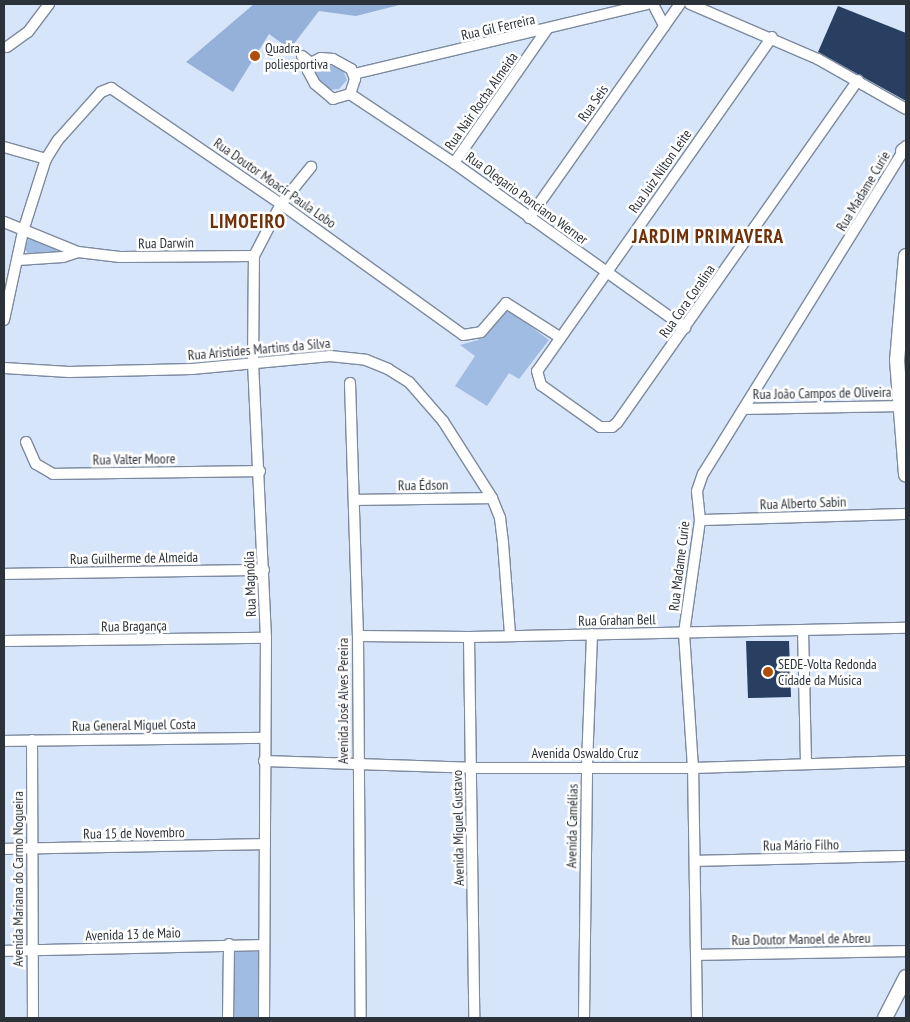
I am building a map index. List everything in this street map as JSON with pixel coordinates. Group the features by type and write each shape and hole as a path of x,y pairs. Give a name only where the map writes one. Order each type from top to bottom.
{"main road":[{"path":"906,256 898,360 899,406 906,475"},
{"path":"885,1018 906,977"}],"street":[{"path":"7,47 28,32 49,4"},
{"name":"Rua Gil Ferreira","path":"354,74 647,4"},
{"path":"653,4 664,26"},
{"name":"Rua Seis","path":"529,218 680,4"},
{"path":"690,4 772,37 858,80 906,109"},
{"name":"Rua Nair Rocha Almeida","path":"454,163 547,29"},
{"name":"Rua Juiz Nilton Leite","path":"537,371 558,336 606,272 772,37"},
{"path":"302,56 311,63"},
{"path":"321,58 333,59 346,65 354,74 355,84 350,94 339,99 328,96 310,77 311,63 321,58"},
{"name":"Rua Cora Coralina","path":"537,371 541,385 600,427 606,428 617,423 858,80"},
{"name":"Rua Doutor Moacir Paula Lobo","path":"23,231 46,159 58,140 101,92 111,88 281,204 463,335 481,332 506,303 558,336"},
{"name":"Rua Olegario Ponciano Werner","path":"350,94 454,163 685,328"},
{"path":"4,147 46,159"},
{"name":"Rua Madame Curie","path":"697,1018 696,861 693,768 684,632 700,520 697,491 703,474 746,408 905,148"},
{"name":"Rua Magnólia","path":"264,1018 262,945 265,844 266,638 254,366 254,256 281,204 311,167"},
{"name":"Rua Darwin","path":"4,222 78,252 120,257 254,256"},
{"path":"4,320 23,231"},
{"name":"Rua Darwin","path":"18,260 64,257 78,252"},
{"name":"Rua Aristides Martins da Silva","path":"4,368 127,371 254,366 280,360 330,356 366,360 388,369 409,382 444,421 492,498 500,518 510,635"},
{"name":"Avenida José Alves Pereira","path":"350,383 358,636 356,762 361,1018"},
{"name":"Rua João Campos de Oliveira","path":"746,408 899,406"},
{"name":"Rua Valter Moore","path":"26,442 36,464 53,474 260,471"},
{"name":"Rua Édson","path":"355,500 492,498"},
{"name":"Rua Alberto Sabin","path":"700,520 906,514"},
{"name":"Rua Guilherme de Almeida","path":"4,574 264,570"},
{"name":"Rua Grahan Bell","path":"358,636 469,637 906,628"},
{"path":"804,630 806,763"},
{"name":"Avenida Camélias","path":"584,1018 587,765 592,634"},
{"name":"Avenida Miguel Gustavo","path":"469,637 474,1018"},
{"name":"Rua Bragança","path":"4,641 266,638"},
{"name":"Rua General Miguel Costa","path":"4,740 265,738"},
{"name":"Avenida Mariana do Carmo Nogueira","path":"32,740 31,951 33,1018"},
{"name":"Avenida Oswaldo Cruz","path":"264,761 356,762 471,768 587,765 693,768 906,761"},
{"name":"Rua 15 de Novembro","path":"4,850 265,844"},
{"name":"Rua Mário Filho","path":"696,861 906,856"},
{"path":"228,1018 229,944"},
{"name":"Avenida 13 de Maio","path":"4,951 229,944 262,945"},
{"name":"Rua Doutor Manoel de Abreu","path":"697,954 906,951"}],"shaded area":[{"path":"254,4 403,4 356,16 319,11 290,49 269,34 233,92 186,62"},
{"path":"322,62 343,70 347,80 339,89 324,90 312,75 315,66"},
{"path":"29,238 58,248 55,253 28,253 24,249"},
{"path":"509,310 549,340 519,379 509,373 487,406 455,386 475,356 460,345 478,340 501,313"},
{"path":"233,951 258,952 259,1018 231,1018"}],"building":[{"path":"838,6 906,33 906,101 818,52"},
{"name":"SEDE-Volta Redonda Cidade da Música","path":"746,641 789,641 791,697 748,698"}],"place":[{"name":"Quadra poliesportiva","path":"255,56"},
{"name":"SEDE-Volta Redonda Cidade da Música","path":"768,672"}],"district":[{"name":"LIMOEIRO","path":"248,222"},
{"name":"JARDIM PRIMAVERA","path":"708,237"}]}
